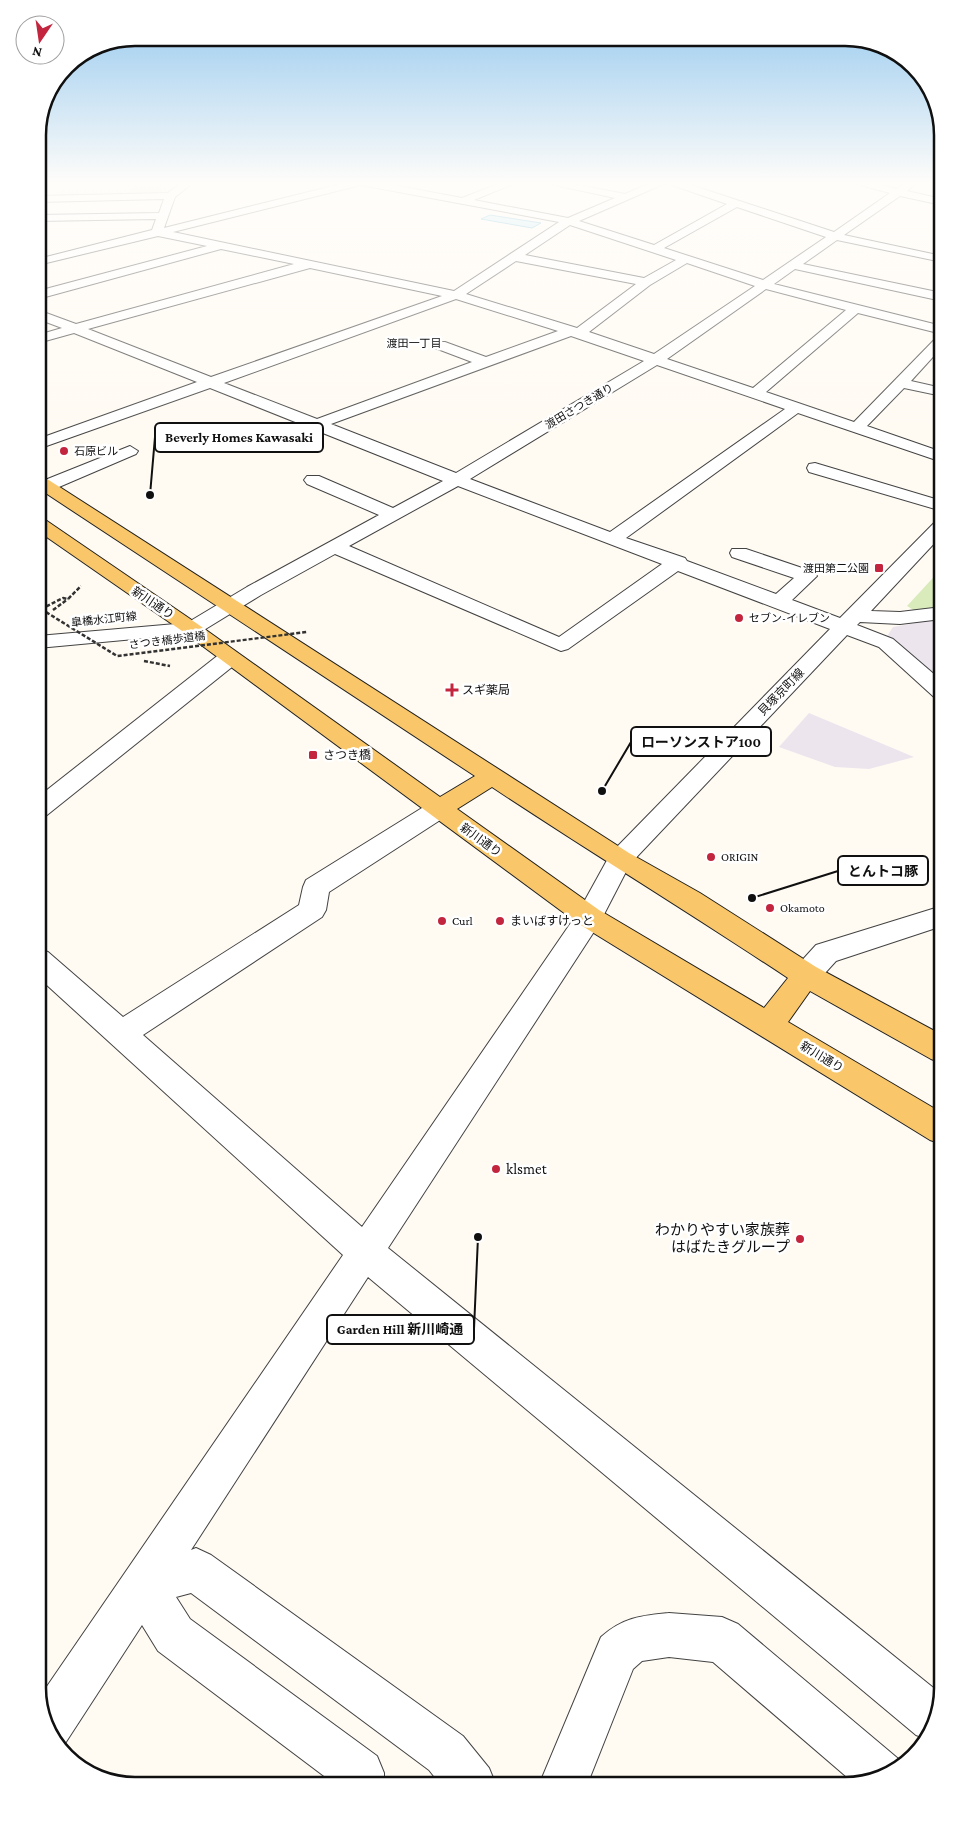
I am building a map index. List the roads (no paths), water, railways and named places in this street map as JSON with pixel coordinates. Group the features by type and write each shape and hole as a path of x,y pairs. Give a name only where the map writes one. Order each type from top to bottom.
{"main road":[{"path":"46,486 620,859 690,900 806,975 934,1046"},
{"name":"新川通り","path":"46,529 166,613 192,629 229,658 589,917 934,1125"},
{"path":"439,809 492,776"},
{"path":"768,1025 806,975"}],"street":[{"path":"46,293 143,267"},
{"path":"46,337 299,267"},
{"path":"324,267 456,295 574,332 934,454"},
{"path":"46,441 456,295 499,267"},
{"path":"568,267 646,282"},
{"path":"316,424 485,362 574,332 646,282 672,267"},
{"path":"711,267 765,285 934,328"},
{"name":"渡田さつき通り","path":"192,629 229,606 457,480 654,360 789,267"},
{"path":"800,267 934,303"},
{"path":"913,322 934,306"},
{"path":"755,394 856,308"},
{"path":"46,317 457,480 612,539 678,562 779,602 851,621 886,643 934,685"},
{"path":"440,345 485,362"},
{"path":"858,427 934,348"},
{"path":"901,383 934,390"},
{"path":"612,539 796,408"},
{"path":"46,482 130,451"},
{"path":"815,468 934,504"},
{"path":"313,480 394,515"},
{"name":"貝塚京町線","path":"52,1720 589,917 620,859 934,533"},
{"path":"335,547 561,645 678,562"},
{"path":"739,552 807,576 779,602"},
{"name":"皐橋水江町線","path":"46,617 166,613 229,606"},
{"path":"851,621 902,620 934,614"},
{"name":"皐橋水江町線","path":"46,641 192,629"},
{"path":"46,803 229,658"},
{"path":"122,1034 312,910 316,887 439,809"},
{"path":"806,975 826,953 934,919"},
{"path":"46,967 365,1252 930,1715"},
{"path":"360,1777 360,1774 174,1635 142,1584 196,1570 446,1753 466,1777"},
{"path":"566,1777 616,1653 632,1640 668,1635 722,1640 877,1771"}],"place":[{"name":"石原ビル","path":"64,451"},
{"name":"Beverly Homes Kawasaki","path":"150,495"},
{"name":"渡田第二公園","path":"879,568"},
{"name":"セブン-イレブン","path":"739,618"},
{"name":"スギ薬局","path":"452,690"},
{"name":"さつき橋","path":"313,755"},
{"name":"ローソンストア100","path":"602,791"},
{"name":"ORIGIN","path":"711,857"},
{"name":"とんトコ豚","path":"752,898"},
{"name":"Okamoto","path":"770,908"},
{"name":"Curl","path":"442,921"},
{"name":"まいばすけっと","path":"500,921"},
{"name":"klsmet","path":"496,1169"},
{"name":"Garden Hill 新川崎通","path":"478,1237"},
{"name":"わかりやすい家族葬 はばたきグループ","path":"800,1239"}],"district":[{"name":"渡田一丁目","path":"414,343"}]}
